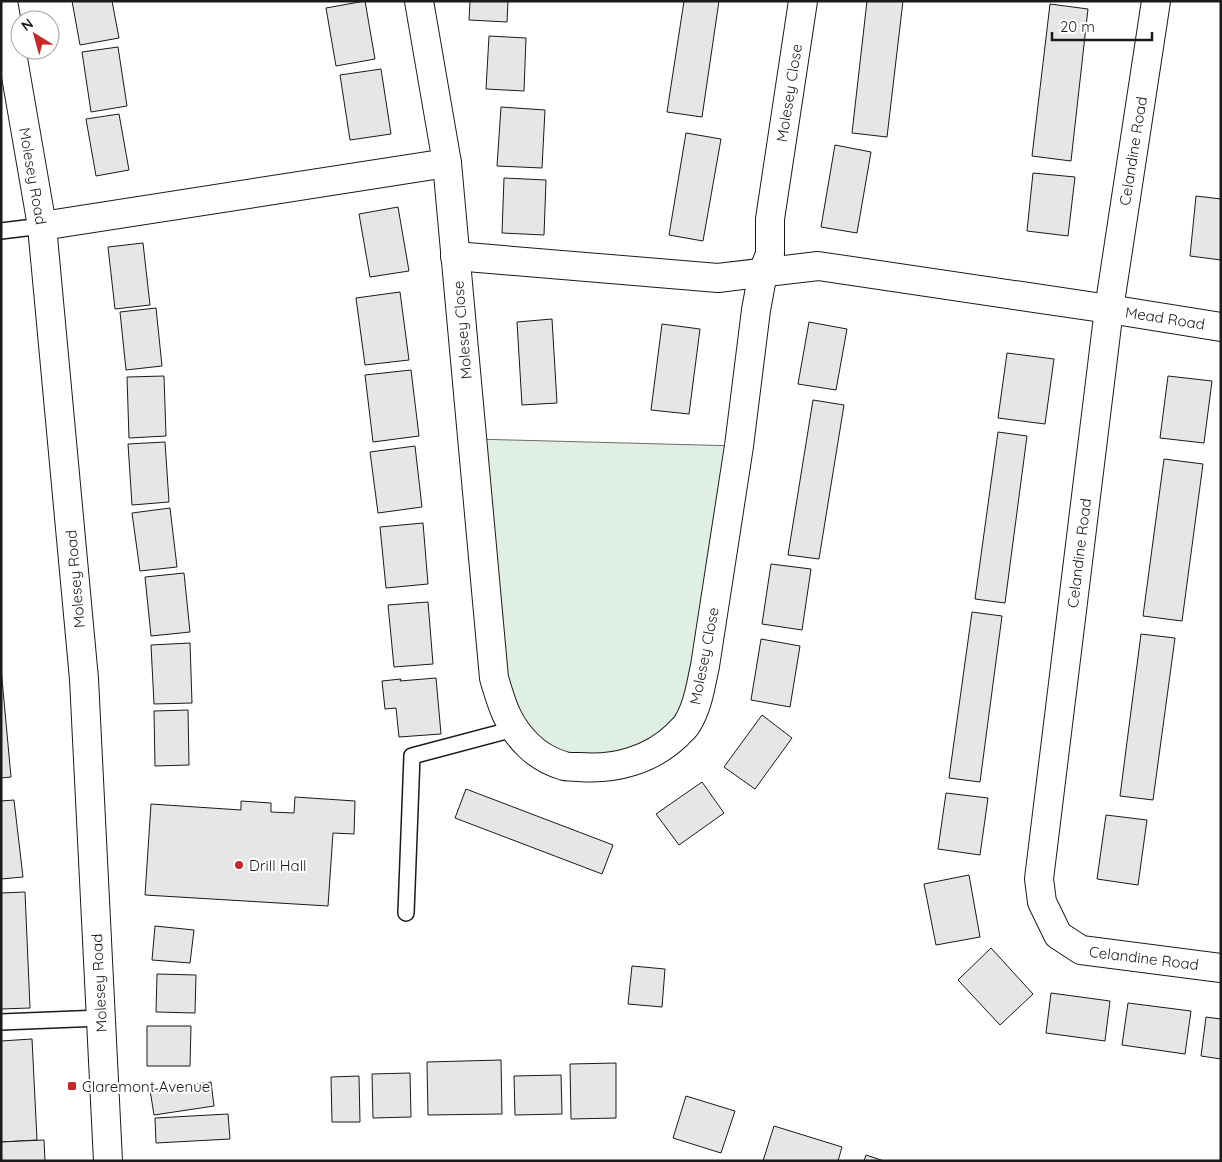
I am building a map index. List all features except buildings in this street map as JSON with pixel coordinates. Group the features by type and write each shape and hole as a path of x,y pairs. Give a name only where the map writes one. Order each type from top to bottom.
{"street":[{"name":"Molesey Road","path":"3,1 42,226 84,679 108,1161"},
{"name":"Molesey Close","path":"419,1 446,163 494,678 503,707 514,729 529,746 548,759 565,766 593,768 624,764 645,758 669,742 687,724 699,697 739,446 756,310 763,272 770,254 770,219 804,1"},
{"name":"Celandine Road","path":"1156,1 1109,309 1039,879 1042,902 1058,935 1082,950 1221,968"},
{"path":"42,226 446,163"},
{"name":"Molesey Close","path":"455,256 718,278 763,272"},
{"name":"Mead Road","path":"763,272 818,266 1221,327"}],"lane":[{"path":"1,231 42,226"},
{"path":"406,913 412,756 514,729"},
{"path":"1,1022 101,1018"}],"green space":[{"path":"473,439 739,446 687,724 593,768 514,729"}],"place":[{"name":"Drill Hall","path":"239,865"},
{"name":"Claremont Avenue","path":"72,1086"}]}
